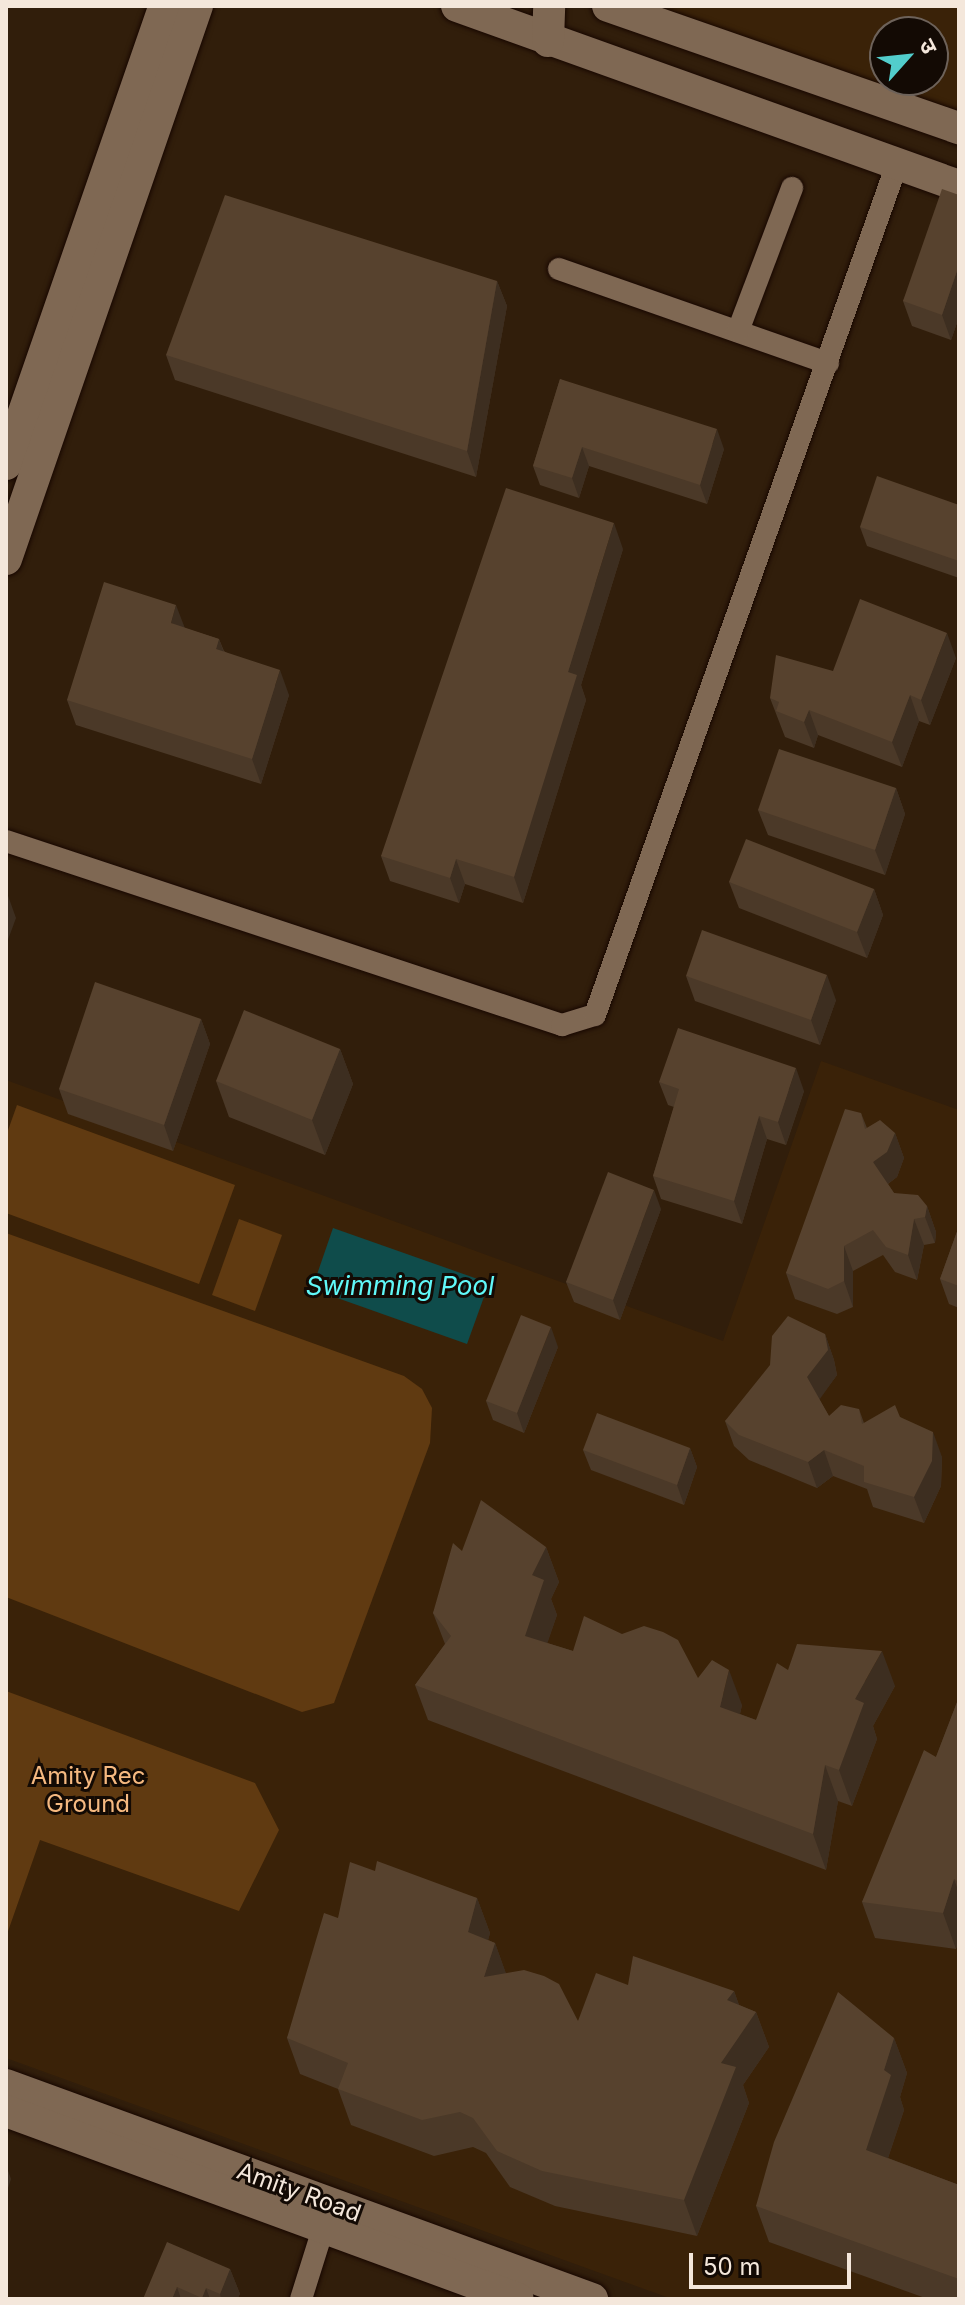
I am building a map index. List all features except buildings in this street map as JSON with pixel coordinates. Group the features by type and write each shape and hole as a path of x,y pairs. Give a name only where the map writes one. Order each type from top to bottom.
{"street":[{"path":"6,559 121,179 165,6"},
{"path":"6,464 121,179 197,6"},
{"path":"457,6 490,13 548,41 959,186"},
{"path":"548,41 549,6"},
{"path":"608,6 959,128"},
{"path":"6,841 562,1025 595,1015 897,164"},
{"path":"738,331 792,188"},
{"path":"559,269 828,363"},
{"name":"Amity Road","path":"6,2085 328,2216 518,2299"},
{"name":"Amity Road","path":"6,2111 592,2299"},
{"path":"301,2299 328,2216"}],"shaded area":[{"path":"586,6 959,6 959,137"},
{"path":"821,1061 959,1110 959,2299 672,2299 6,2058 6,1080 723,1341"}],"green space":[{"path":"17,1105 235,1185 199,1284 6,1213 6,1136"},
{"path":"239,1219 282,1235 255,1311 212,1295"},
{"path":"6,1233 404,1376 422,1389 432,1408 430,1443 334,1703 302,1712 6,1597"},
{"name":"Amity Rec Ground","path":"6,1691 255,1783 279,1830 239,1911 40,1840 6,1937"}],"water":[{"name":"Swimming Pool","path":"333,1228 489,1283 467,1344 312,1289"}]}
